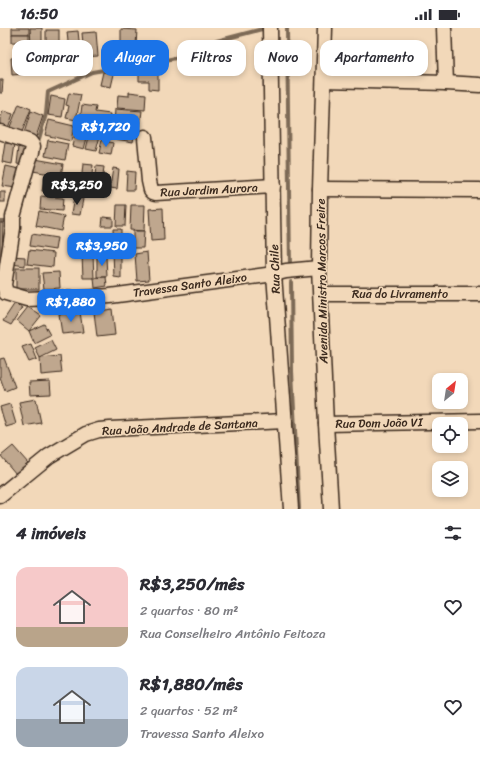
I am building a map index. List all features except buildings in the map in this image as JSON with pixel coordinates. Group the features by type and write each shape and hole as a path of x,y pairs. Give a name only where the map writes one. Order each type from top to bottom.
{"street":[{"name":"Rua Chile","path":"270,28 274,186 280,272 285,421 291,509"},
{"name":"Avenida Ministro Marcos Freire","path":"326,28 320,189 319,268 331,509"},
{"path":"444,28 446,83"},
{"path":"324,80 480,85"},
{"path":"0,132 30,142 33,146 14,217 2,285"},
{"name":"Rua Jardim Aurora","path":"144,137 149,181 152,192 274,186"},
{"path":"320,189 480,190"},
{"path":"280,272 319,268"},
{"name":"Travessa Santo Aleixo","path":"2,285 6,293 27,299 73,299 110,296 280,272"},
{"name":"Rua do Livramento","path":"321,294 480,294"},
{"name":"Rua João Andrade de Santana","path":"0,496 49,456 86,434 99,430 285,421"},
{"name":"Rua Dom João VI","path":"326,424 480,421"}],"waterway":[{"path":"37,146 46,114 48,92 92,72 190,55 209,43 266,28"},
{"path":"287,28 290,268"},
{"path":"0,221 11,221"},
{"path":"291,282 292,371 299,509"}]}
